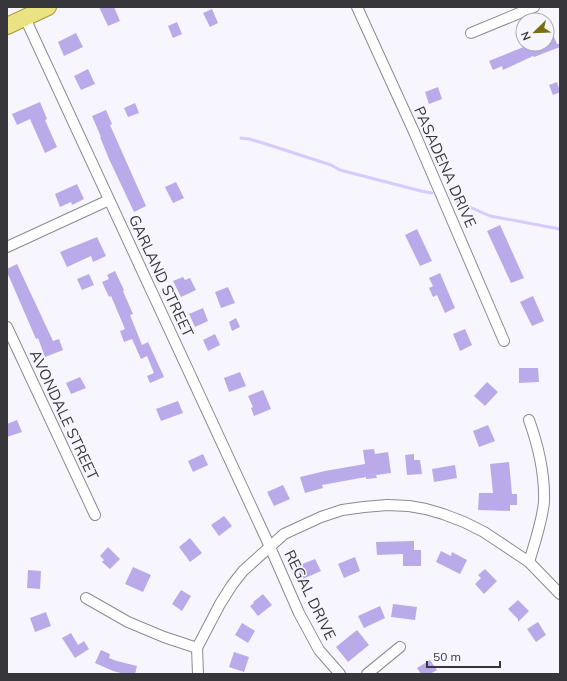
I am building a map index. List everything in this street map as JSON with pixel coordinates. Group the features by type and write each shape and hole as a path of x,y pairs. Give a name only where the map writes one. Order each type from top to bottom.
{"main road":[{"path":"7,26 48,7"}],"street":[{"name":"PASADENA DRIVE","path":"357,7 415,134 504,341"},
{"path":"471,33 534,7"},
{"name":"GARLAND STREET","path":"25,18 270,547"},
{"path":"7,248 109,200"},
{"name":"AVONDALE STREET","path":"7,327 95,515"},
{"path":"529,420 536,439 544,501 538,534 529,562"},
{"path":"198,674 197,648 220,604 232,584 243,571 284,534 321,517 342,510 364,506 409,506 426,509 464,522 484,532 529,562 560,594"},
{"name":"REGAL DRIVE","path":"270,547 298,613 319,650 340,674"},
{"path":"86,598 128,622 164,637 197,648"},
{"path":"367,674 400,647"}],"building":[{"path":"99,7 114,7 120,21 108,26"},
{"path":"212,9 218,23 210,27 203,13"},
{"path":"177,22 182,34 173,38 168,26"},
{"path":"76,33 83,47 64,56 58,42"},
{"path":"555,39 557,44 560,44 560,47 555,49"},
{"path":"515,50 515,52 547,52 534,57 533,56 503,70 502,66 493,70 489,61"},
{"path":"88,69 95,84 81,90 74,76"},
{"path":"557,82 560,92 553,95 549,85"},
{"path":"438,87 442,99 429,104 425,92"},
{"path":"40,102 47,119 45,120 57,147 45,153 30,119 17,125 12,114"},
{"path":"135,103 139,113 128,117 124,108"},
{"path":"106,110 112,124 110,125 146,206 134,212 109,159 92,116"},
{"path":"176,182 184,198 173,203 165,187"},
{"path":"77,184 84,199 72,205 71,202 60,207 55,194"},
{"path":"500,225 524,278 511,283 487,231"},
{"path":"417,229 432,261 420,266 405,235"},
{"path":"97,237 106,256 93,262 91,256 67,267 60,252"},
{"path":"17,264 53,341 59,339 63,350 45,357 38,338 36,339 7,272 7,269"},
{"path":"115,271 133,314 130,315 142,345 148,342 164,377 150,383 147,376 154,373 147,356 141,359 132,339 124,342 120,331 125,329 111,296 109,297 102,282 109,279 107,275"},
{"path":"440,273 455,308 445,313 437,295 433,297 429,288 433,286 429,278"},
{"path":"89,274 94,285 82,290 77,279"},
{"path":"183,277 185,280 190,278 196,290 181,297 173,281"},
{"path":"228,287 235,303 221,308 215,292"},
{"path":"533,296 544,321 532,326 520,302"},
{"path":"203,308 208,321 195,327 189,314"},
{"path":"236,318 240,327 232,331 229,322"},
{"path":"465,329 472,345 460,351 453,334"},
{"path":"215,334 220,345 208,351 203,340"},
{"path":"519,368 538,368 539,382 519,383"},
{"path":"240,372 246,386 229,392 224,378"},
{"path":"80,377 86,388 71,394 66,383"},
{"path":"487,382 498,392 485,406 474,396"},
{"path":"263,390 271,409 254,416 251,408 253,407 248,396"},
{"path":"178,401 183,413 161,421 156,409"},
{"path":"17,420 22,432 7,437 7,424"},
{"path":"488,425 495,441 479,447 473,431"},
{"path":"374,449 375,454 388,452 391,473 376,475 377,478 366,479 366,477 322,485 323,488 305,493 300,477 365,464 363,450"},
{"path":"203,454 208,465 193,472 188,461"},
{"path":"414,454 414,460 420,460 422,474 407,475 405,455"},
{"path":"509,462 512,494 517,494 517,505 510,505 510,511 478,510 479,493 493,493 490,464"},
{"path":"455,465 457,478 434,482 432,469"},
{"path":"283,485 290,499 274,506 267,492"},
{"path":"224,516 232,526 219,536 211,525"},
{"path":"190,538 202,553 190,562 179,547"},
{"path":"414,541 414,550 421,550 421,566 403,566 403,554 377,555 376,542"},
{"path":"108,547 120,559 110,569 102,562 104,560 100,556"},
{"path":"441,551 451,556 452,552 467,560 460,574 436,562"},
{"path":"355,557 360,571 344,578 338,564"},
{"path":"315,559 321,571 303,579 297,566"},
{"path":"133,567 151,575 143,592 125,584"},
{"path":"485,569 497,581 484,594 475,584 481,578 478,575"},
{"path":"28,570 41,571 40,589 27,588"},
{"path":"181,590 191,596 182,611 172,604"},
{"path":"263,594 272,605 258,616 250,606"},
{"path":"518,600 529,611 518,622 518,619 508,609"},
{"path":"393,604 417,607 415,620 391,617"},
{"path":"380,606 385,618 364,628 358,616"},
{"path":"46,612 51,626 35,632 30,618"},
{"path":"538,622 546,635 536,642 527,629"},
{"path":"242,623 255,631 248,643 235,635"},
{"path":"357,630 369,645 348,662 336,647"},
{"path":"71,633 78,645 84,641 89,649 75,658 62,638"},
{"path":"101,650 110,654 109,658 137,666 135,674 125,674 113,671 95,663"},
{"path":"234,652 249,657 244,672 229,667"},
{"path":"430,660 437,670 430,674 421,674 417,668"}],"waterway":[{"path":"241,138 263,143 331,165 340,170 432,193"},
{"path":"456,201 490,216 560,229"}]}
